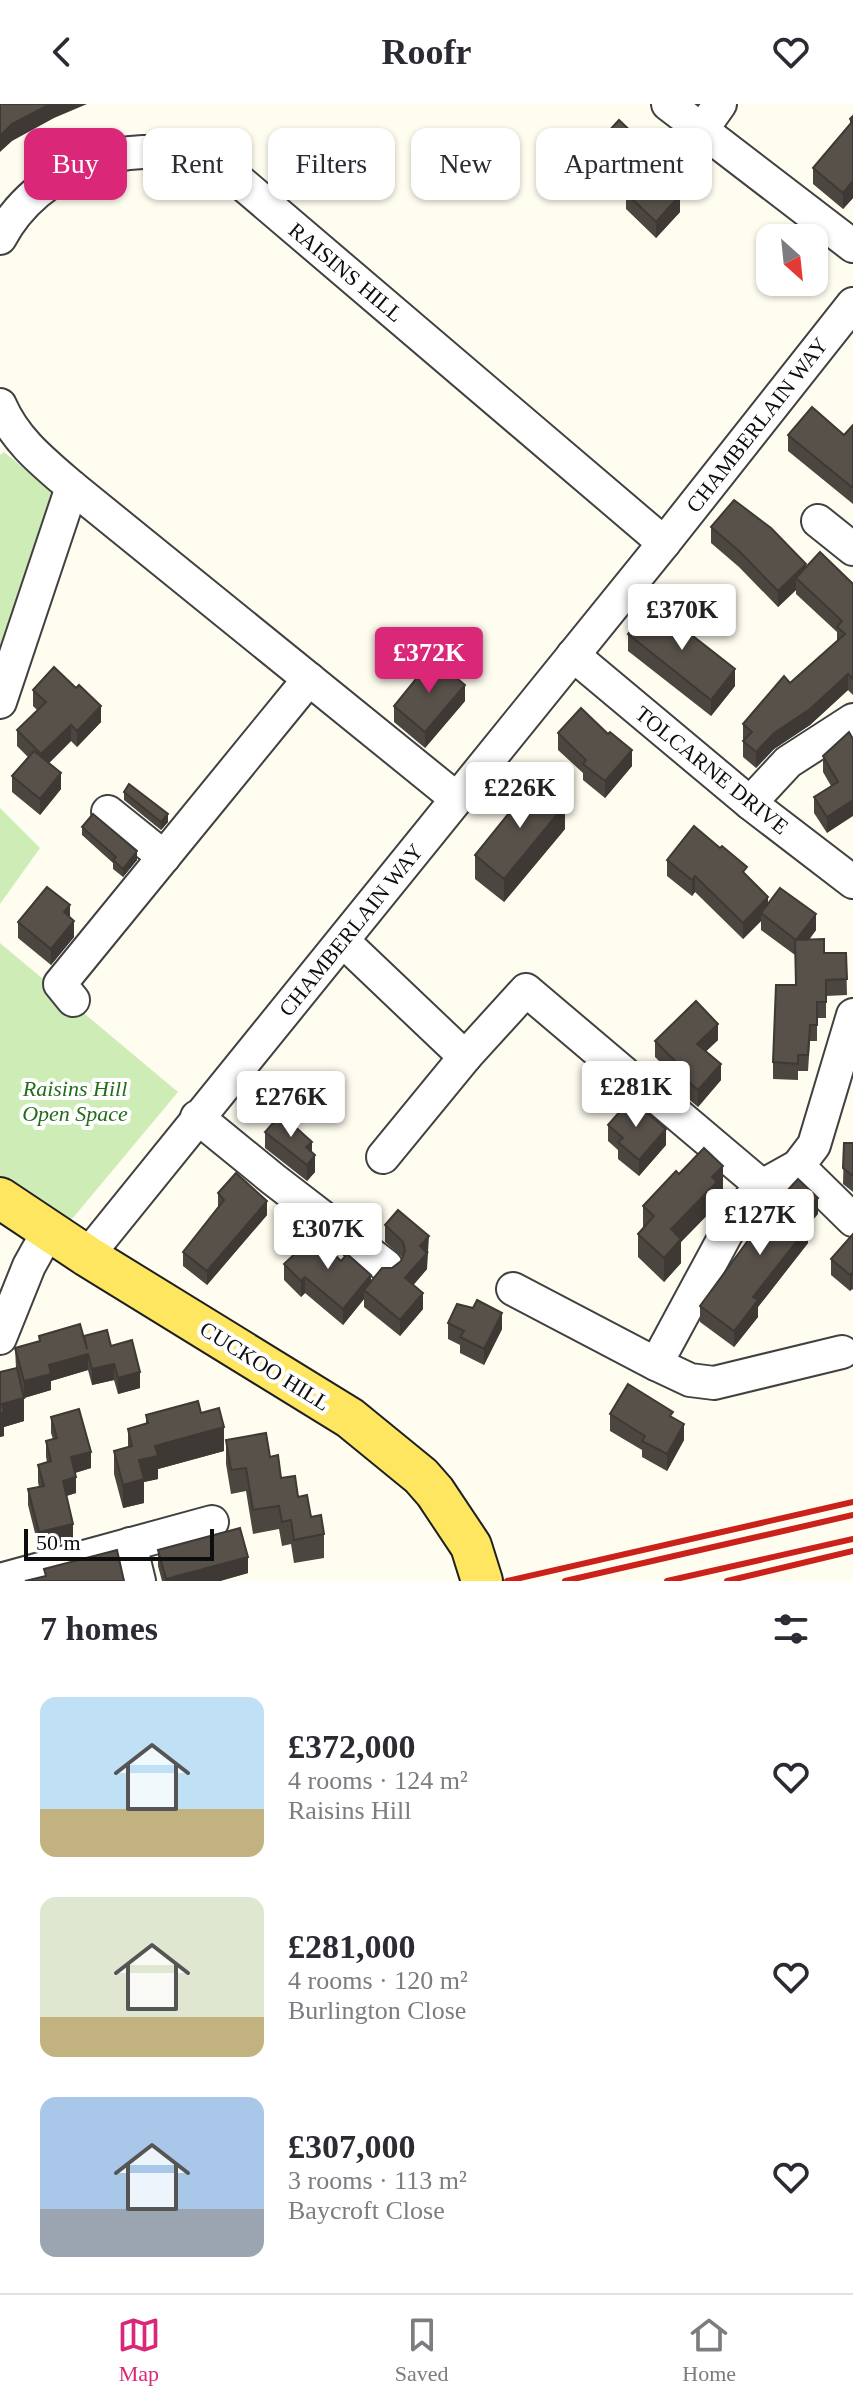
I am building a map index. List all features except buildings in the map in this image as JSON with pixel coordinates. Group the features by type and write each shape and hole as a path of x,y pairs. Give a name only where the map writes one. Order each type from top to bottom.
{"main road":[{"name":"CUCKOO HILL","path":"0,1198 87,1256 350,1418 421,1476 435,1492 471,1546 482,1581"}],"street":[{"path":"668,104 697,128"},
{"path":"703,128 720,104"},
{"path":"712,139 853,246"},
{"name":"RAISINS HILL","path":"0,238 33,195 77,166 118,153 162,151 203,160 238,180 664,543"},
{"name":"CHAMBERLAIN WAY","path":"87,1256 664,543 853,304"},
{"path":"3,419 32,452 72,487 457,799"},
{"path":"0,702 72,487"},
{"path":"818,521 853,549"},
{"name":"TOLCARNE DRIVE","path":"573,655 750,803 853,882"},
{"path":"73,1000 60,984 309,679"},
{"path":"750,803 788,762 853,720"},
{"path":"108,812 164,857"},
{"path":"343,941 465,1057"},
{"path":"383,1157 465,1057 526,990 624,1073"},
{"path":"656,1364 737,1214 762,1186 798,1166 814,1145 853,1015"},
{"path":"659,1099 762,1186"},
{"path":"197,1117 386,1266"},
{"path":"798,1166 853,1220"},
{"path":"0,1338 29,1266 49,1230"},
{"path":"513,1289 690,1380 714,1383 842,1352"},
{"path":"0,1580 212,1522"},
{"path":"130,1544 139,1581"}],"green space":[{"path":"4,452 52,491 0,650 0,455"},
{"path":"0,808 40,848 0,904"},
{"name":"Raisins Hill Open Space","path":"0,943 178,1092 67,1225 0,1176"}],"railway":[{"path":"507,1581 853,1502"},
{"path":"565,1581 853,1515"},
{"path":"667,1581 853,1539"},
{"path":"727,1581 853,1551"}]}
